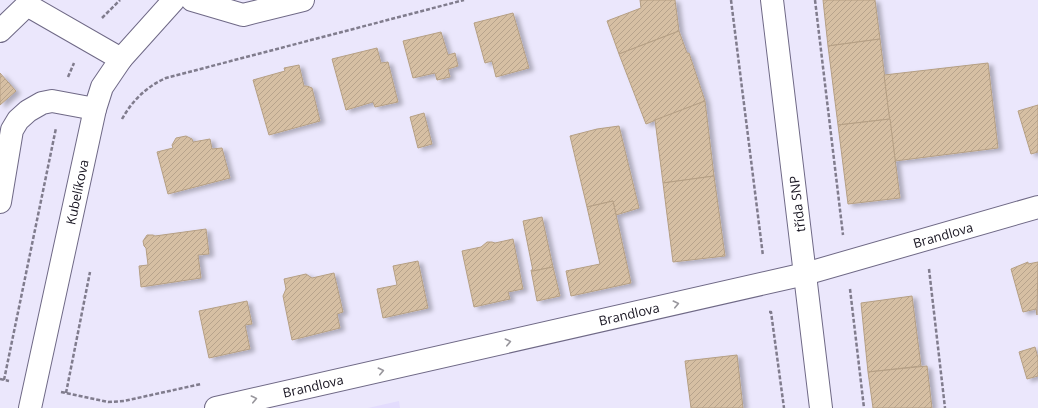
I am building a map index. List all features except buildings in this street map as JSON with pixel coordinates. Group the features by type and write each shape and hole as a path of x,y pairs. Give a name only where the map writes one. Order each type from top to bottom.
{"street":[{"name":"Kubelíkova","path":"30,408 95,109 102,87 121,59 174,0"},
{"path":"192,0 243,15 303,0"},
{"name":"třída SNP","path":"772,0 821,408"},
{"path":"0,32 27,5 121,59"},
{"path":"0,202 12,130 18,120 28,111 42,103 52,101 95,109"},
{"name":"Brandlova","path":"216,408 805,274 1038,207"}],"path":[{"path":"4,380 65,84 74,64 103,16 120,0"},
{"path":"122,120 128,108 141,95 154,84 166,78 464,0"},
{"path":"731,0 764,261"},
{"path":"815,0 864,408"},
{"path":"929,269 945,408"},
{"path":"66,393 90,271"},
{"path":"771,312 784,408"}],"shaded area":[{"path":"399,401 400,408 368,408"}]}
